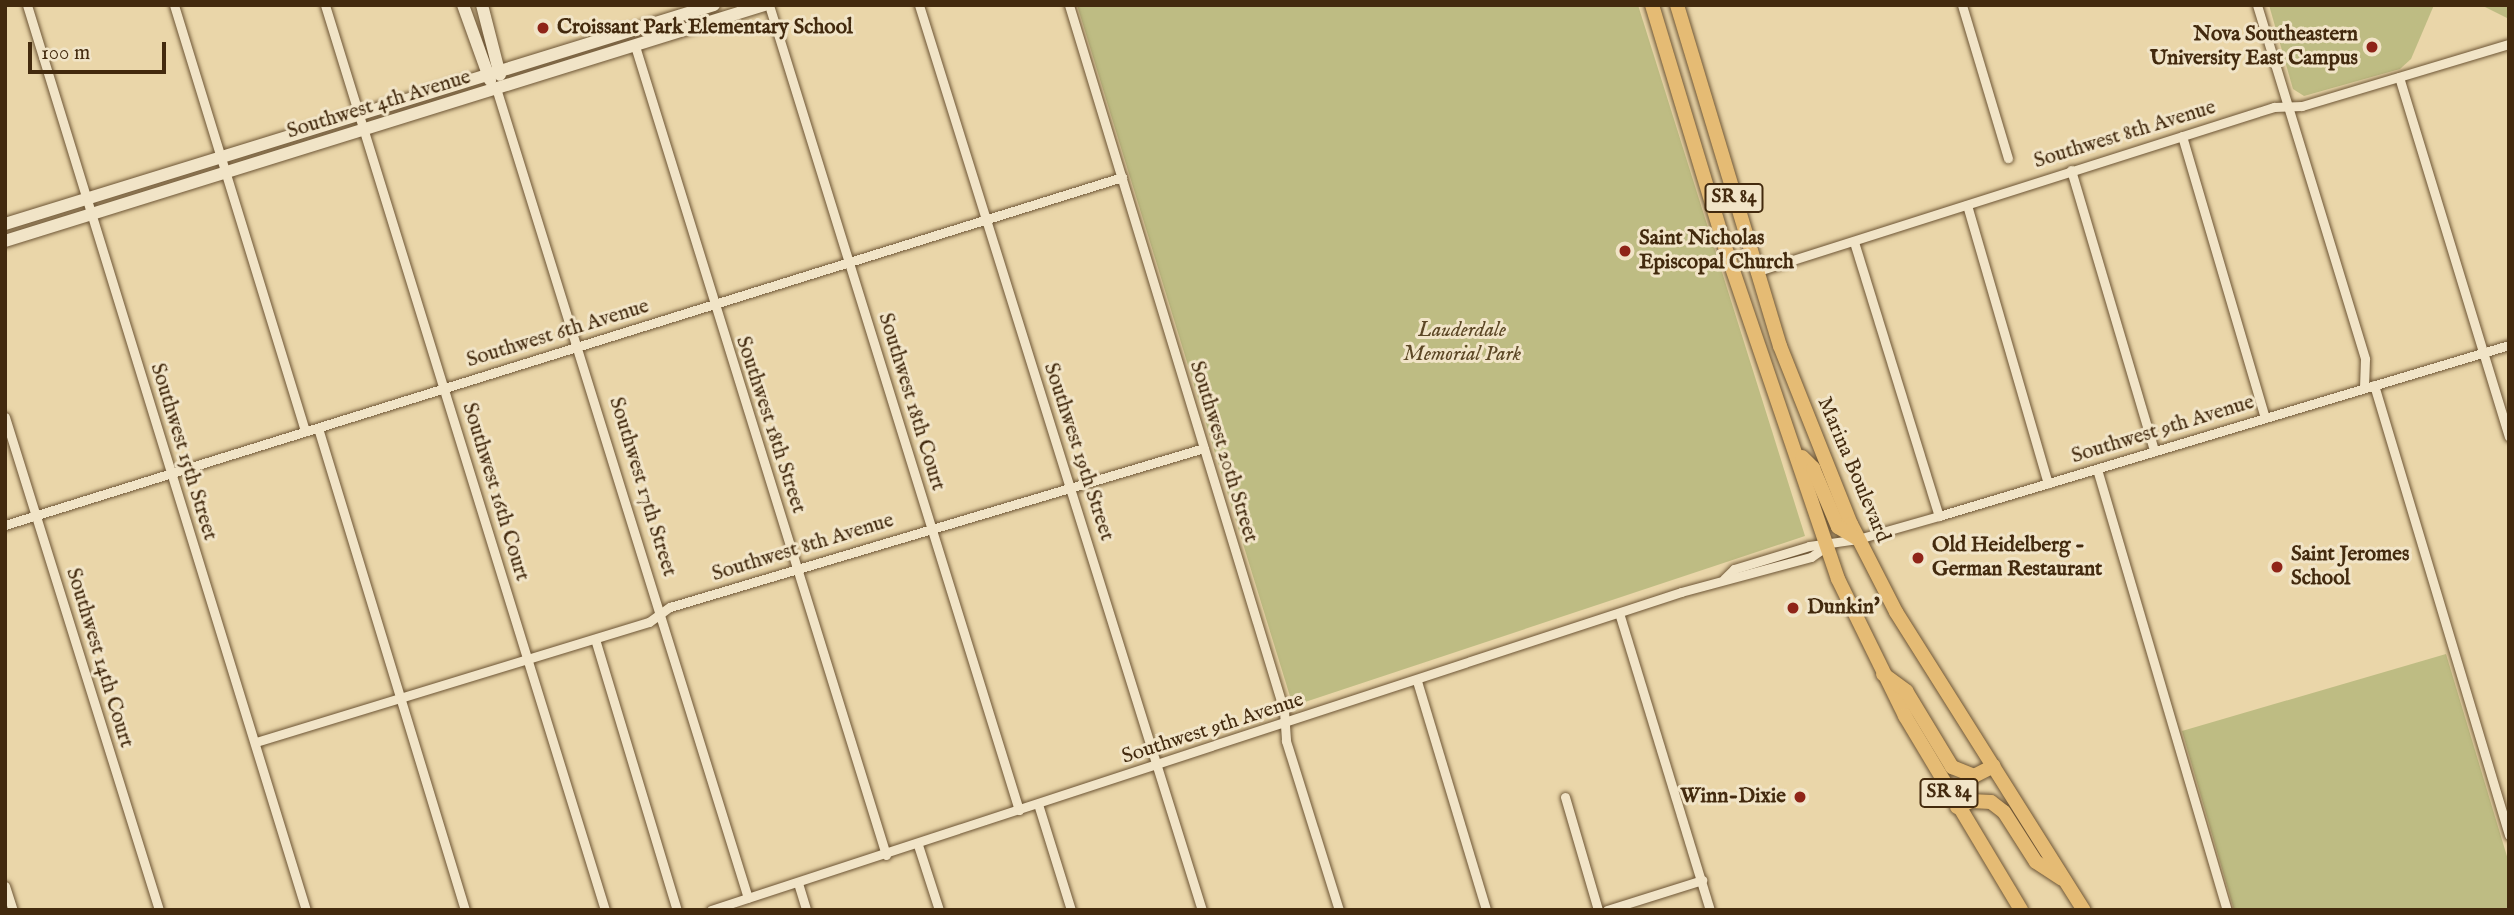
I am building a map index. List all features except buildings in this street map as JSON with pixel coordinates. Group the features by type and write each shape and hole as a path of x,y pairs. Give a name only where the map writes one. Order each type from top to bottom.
{"main road":[{"name":"Southwest 17th Street","path":"463,5 485,74 496,88"},
{"path":"482,5 502,69 496,88"},
{"name":"Southwest 4th Avenue","path":"5,224 714,5"},
{"name":"Southwest 4th Avenue","path":"5,241 766,5"},
{"name":"Marina Boulevard","path":"1652,5 1727,253 1827,546 1882,673 1957,807 2022,909"},
{"name":"Marina Boulevard","path":"1677,5 1755,272 1795,389 1858,539 1896,612 2084,910"},
{"path":"1727,253 1755,272"},
{"path":"1796,451 1813,468 1838,527 1858,539"},
{"path":"1882,673 1906,691 1952,767 1974,776 1994,766"},
{"path":"1957,807 1971,801 1991,802 2004,812 2036,862 2066,882"}],"street":[{"name":"Southwest 15th Street","path":"27,5 306,910"},
{"path":"174,5 305,431"},
{"name":"Southwest 16th Court","path":"325,5 605,910"},
{"name":"Southwest 18th Court","path":"766,5 1019,810"},
{"name":"Southwest 19th Street","path":"919,5 1202,910"},
{"name":"Southwest 20th Street","path":"1069,5 1204,448 1339,910"},
{"path":"1962,5 2008,158"},
{"path":"2258,5 2365,359 2369,386 2509,835"},
{"name":"Southwest 18th Street","path":"635,46 713,305 886,855"},
{"name":"Southwest 8th Avenue","path":"1755,272 2182,136 2509,46"},
{"path":"2399,77 2509,437"},
{"name":"Southwest 17th Street","path":"496,88 579,346 748,898"},
{"path":"2182,136 2265,418"},
{"path":"2071,170 2154,451"},
{"name":"Southwest 6th Avenue","path":"5,525 1122,177"},
{"path":"1967,205 2048,483"},
{"path":"1854,242 1939,516"},
{"name":"Southwest 9th Avenue","path":"711,910 1620,616 1724,579 1736,580 1811,557 1827,546 1939,516 2509,345"},
{"name":"Southwest 14th Court","path":"5,417 159,910"},
{"path":"318,428 465,910"},
{"name":"Southwest 8th Avenue","path":"256,742 649,622 661,613 797,568 1204,448"},
{"path":"2096,469 2227,910"},
{"path":"1620,616 1710,910"},
{"path":"595,639 677,910"},
{"path":"1417,681 1486,910"},
{"path":"1564,797 1598,910"},
{"path":"1038,804 1071,910"},
{"path":"918,845 939,910"},
{"path":"1607,910 1702,880"},
{"path":"798,883 806,910"},
{"path":"5,886 13,910"}],"green space":[{"name":"Lauderdale Memorial Park","path":"1077,5 1638,5 1805,536 1293,706"},
{"name":"Nova Southeastern University East Campus","path":"2269,5 2434,5 2411,59 2400,69 2304,96 2293,89"},
{"path":"2481,5 2509,5 2509,19"},
{"path":"2446,654 2509,863 2509,910 2234,910 2182,731"}],"place":[{"name":"Croissant Park Elementary School","path":"543,28"},
{"name":"Nova Southeastern University East Campus","path":"2372,47"},
{"name":"Saint Nicholas Episcopal Church","path":"1625,251"},
{"name":"Old Heidelberg - German Restaurant","path":"1918,558"},
{"name":"Saint Jeromes School","path":"2277,567"},
{"name":"Dunkin'","path":"1793,608"},
{"name":"Winn-Dixie","path":"1800,797"}]}
